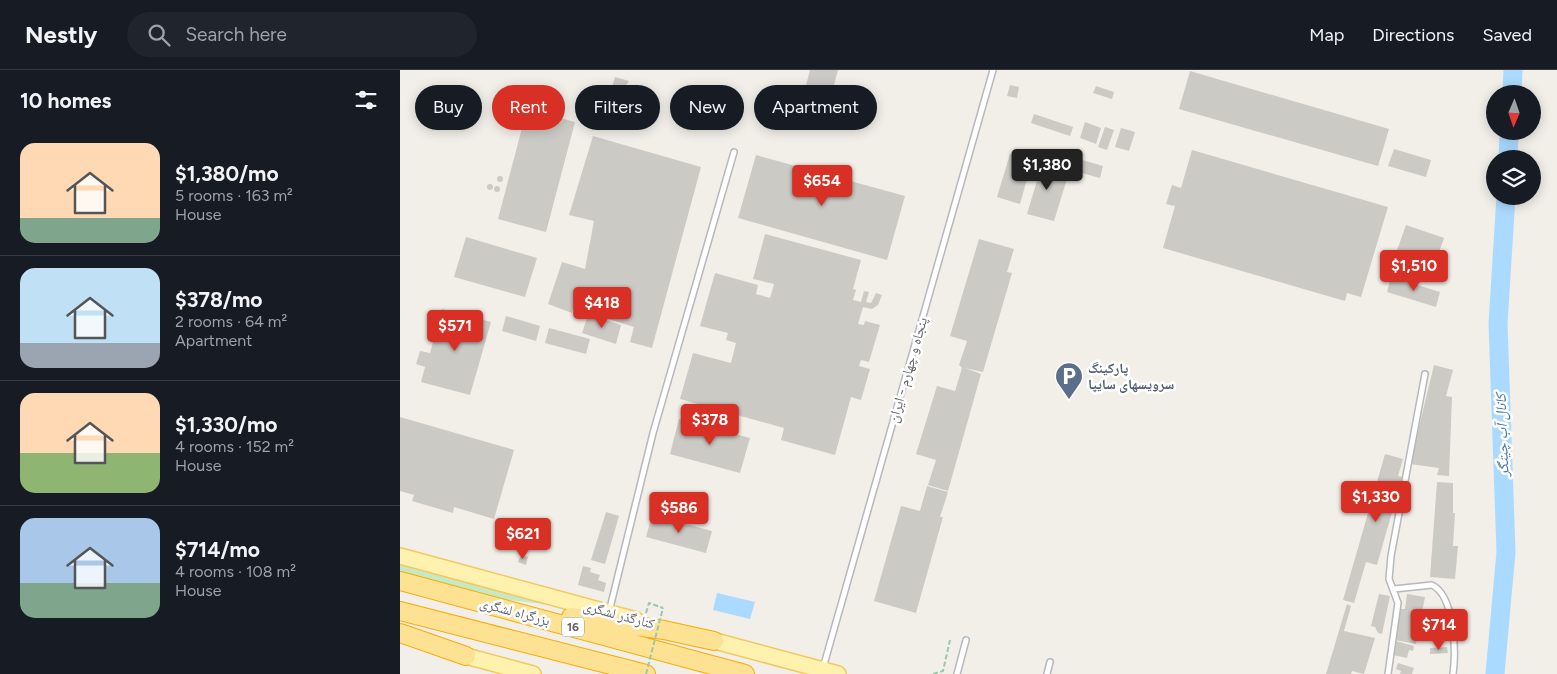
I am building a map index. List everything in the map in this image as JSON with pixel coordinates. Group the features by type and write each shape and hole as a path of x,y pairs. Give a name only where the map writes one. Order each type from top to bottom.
{"highway":[{"name":"بزرگراه لشگری","path":"400,581 745,674"},
{"name":"بزرگراه لشگری","path":"400,611 646,674"},
{"path":"512,611 664,630 714,640"},
{"path":"400,633 466,656"}],"main road":[{"name":"کنارگذر لشگری","path":"400,556 838,674"},
{"path":"400,638 533,674"}],"lane":[{"name":"پنجاه و چهارم - ایران","path":"822,670 993,70"},
{"path":"609,612 653,433 734,152"},
{"path":"1388,674 1398,603 1389,579 1425,374"},
{"path":"1394,589 1432,585 1443,594 1453,636 1455,654 1453,674"},
{"path":"957,674 966,640"},
{"path":"1047,674 1050,662"}],"path":[{"path":"646,674 663,608 649,603"},
{"path":"933,674 943,671 950,640"}],"green space":[{"path":"400,562 562,606 481,597 400,575"}],"water":[{"path":"717,593 755,602 750,619 713,610"}],"building":[{"path":"810,70 838,70 834,85 806,85"},
{"path":"1190,71 1389,129 1378,166 1179,109"},
{"path":"615,77 629,81 626,85 613,85"},
{"path":"1010,85 1019,87 1017,98 1007,96"},
{"path":"1096,86 1114,92 1112,99 1093,93"},
{"path":"1034,114 1073,127 1070,136 1031,123"},
{"path":"565,119 575,122 546,232 498,219 521,130 565,130"},
{"path":"1085,122 1101,128 1096,144 1080,138"},
{"path":"1105,127 1114,130 1107,150 1098,147"},
{"path":"1121,128 1135,132 1129,151 1115,147"},
{"path":"593,136 701,167 652,348 630,342 634,327 573,308 572,313 548,304 562,262 585,269 594,221 569,215"},
{"path":"1394,149 1431,160 1426,177 1388,166"},
{"path":"1192,150 1388,207 1361,297 1347,293 1345,301 1163,248 1175,206 1166,204 1172,185 1181,188"},
{"path":"1046,151 1055,153 1050,171 1067,179 1054,221 1027,214"},
{"path":"1010,154 1032,161 1020,204 997,197"},
{"path":"756,155 905,196 887,260 738,218"},
{"path":"1066,156 1073,158 1070,167 1063,165"},
{"path":"1075,158 1103,166 1100,178 1071,170"},
{"path":"500,176 503,179 500,182 497,179"},
{"path":"490,184 493,187 490,190 487,187"},
{"path":"497,186 500,189 497,192 494,189"},
{"path":"1406,225 1444,238 1439,252 1446,254 1440,272 1419,265 1418,270 1401,264 1402,259 1395,256"},
{"path":"765,234 861,260 853,289 856,290 853,300 861,302 864,291 869,292 866,302 871,303 876,293 882,295 878,305 872,309 863,307 858,324 864,325 865,321 880,325 869,362 861,360 859,366 870,369 861,400 851,397 835,455 781,440 784,428 680,399 693,353 731,363 736,343 726,340 728,333 700,326 715,273 758,285 756,294 770,298 774,284 753,279"},
{"path":"466,237 537,258 525,297 454,277"},
{"path":"979,239 1014,249 1007,272 1012,273 983,372 965,368 981,374 948,491 928,485 936,460 916,454 937,386 955,391 962,368 959,365 967,341 950,336"},
{"path":"1391,277 1440,292 1436,307 1387,292"},
{"path":"442,309 491,322 470,395 421,382 425,367 416,364 420,351 430,353"},
{"path":"588,315 621,325 616,344 582,333"},
{"path":"506,316 540,326 536,341 502,331"},
{"path":"549,328 590,339 586,354 545,343"},
{"path":"1434,365 1453,370 1446,396 1452,397 1449,476 1437,475 1439,468 1410,464"},
{"path":"400,417 514,450 494,519 454,507 453,513 412,501 414,495 400,491"},
{"path":"679,419 750,438 740,473 670,454"},
{"path":"1385,454 1403,459 1398,476 1402,477 1377,565 1366,562 1354,603 1343,600"},
{"path":"1437,482 1453,483 1453,513 1455,513 1453,546 1458,546 1455,579 1430,577"},
{"path":"927,486 948,492 940,517 943,517 916,613 874,601 901,506 920,511"},
{"path":"606,512 619,516 605,564 591,560"},
{"path":"652,515 712,531 706,553 646,537"},
{"path":"521,555 528,557 526,565 518,562"},
{"path":"583,566 591,568 590,572 600,575 598,580 606,583 604,592 578,585"},
{"path":"1379,594 1390,596 1382,634 1378,633 1375,627 1371,626"},
{"path":"1407,594 1425,597 1416,644 1395,640 1401,609 1405,609"},
{"path":"1347,604 1351,606 1344,631 1375,638 1364,674 1352,671 1351,674 1326,674"},
{"path":"1396,641 1414,646 1413,651 1409,650 1407,658 1393,655"},
{"path":"1447,647 1448,653 1430,654 1430,648"},
{"path":"1398,663 1414,668 1412,674 1400,674 1401,671 1396,669"}],"waterway":[{"name":"کانال آب چیتگر","path":"1512,85 1513,70"},
{"name":"کانال آب چیتگر","path":"1508,150 1509,140"},
{"name":"کانال آب چیتگر","path":"1495,674 1506,552 1498,324 1505,205"}],"place":[{"name":"پارکینگ سرویسهای سایپا","path":"1069,400"}]}
